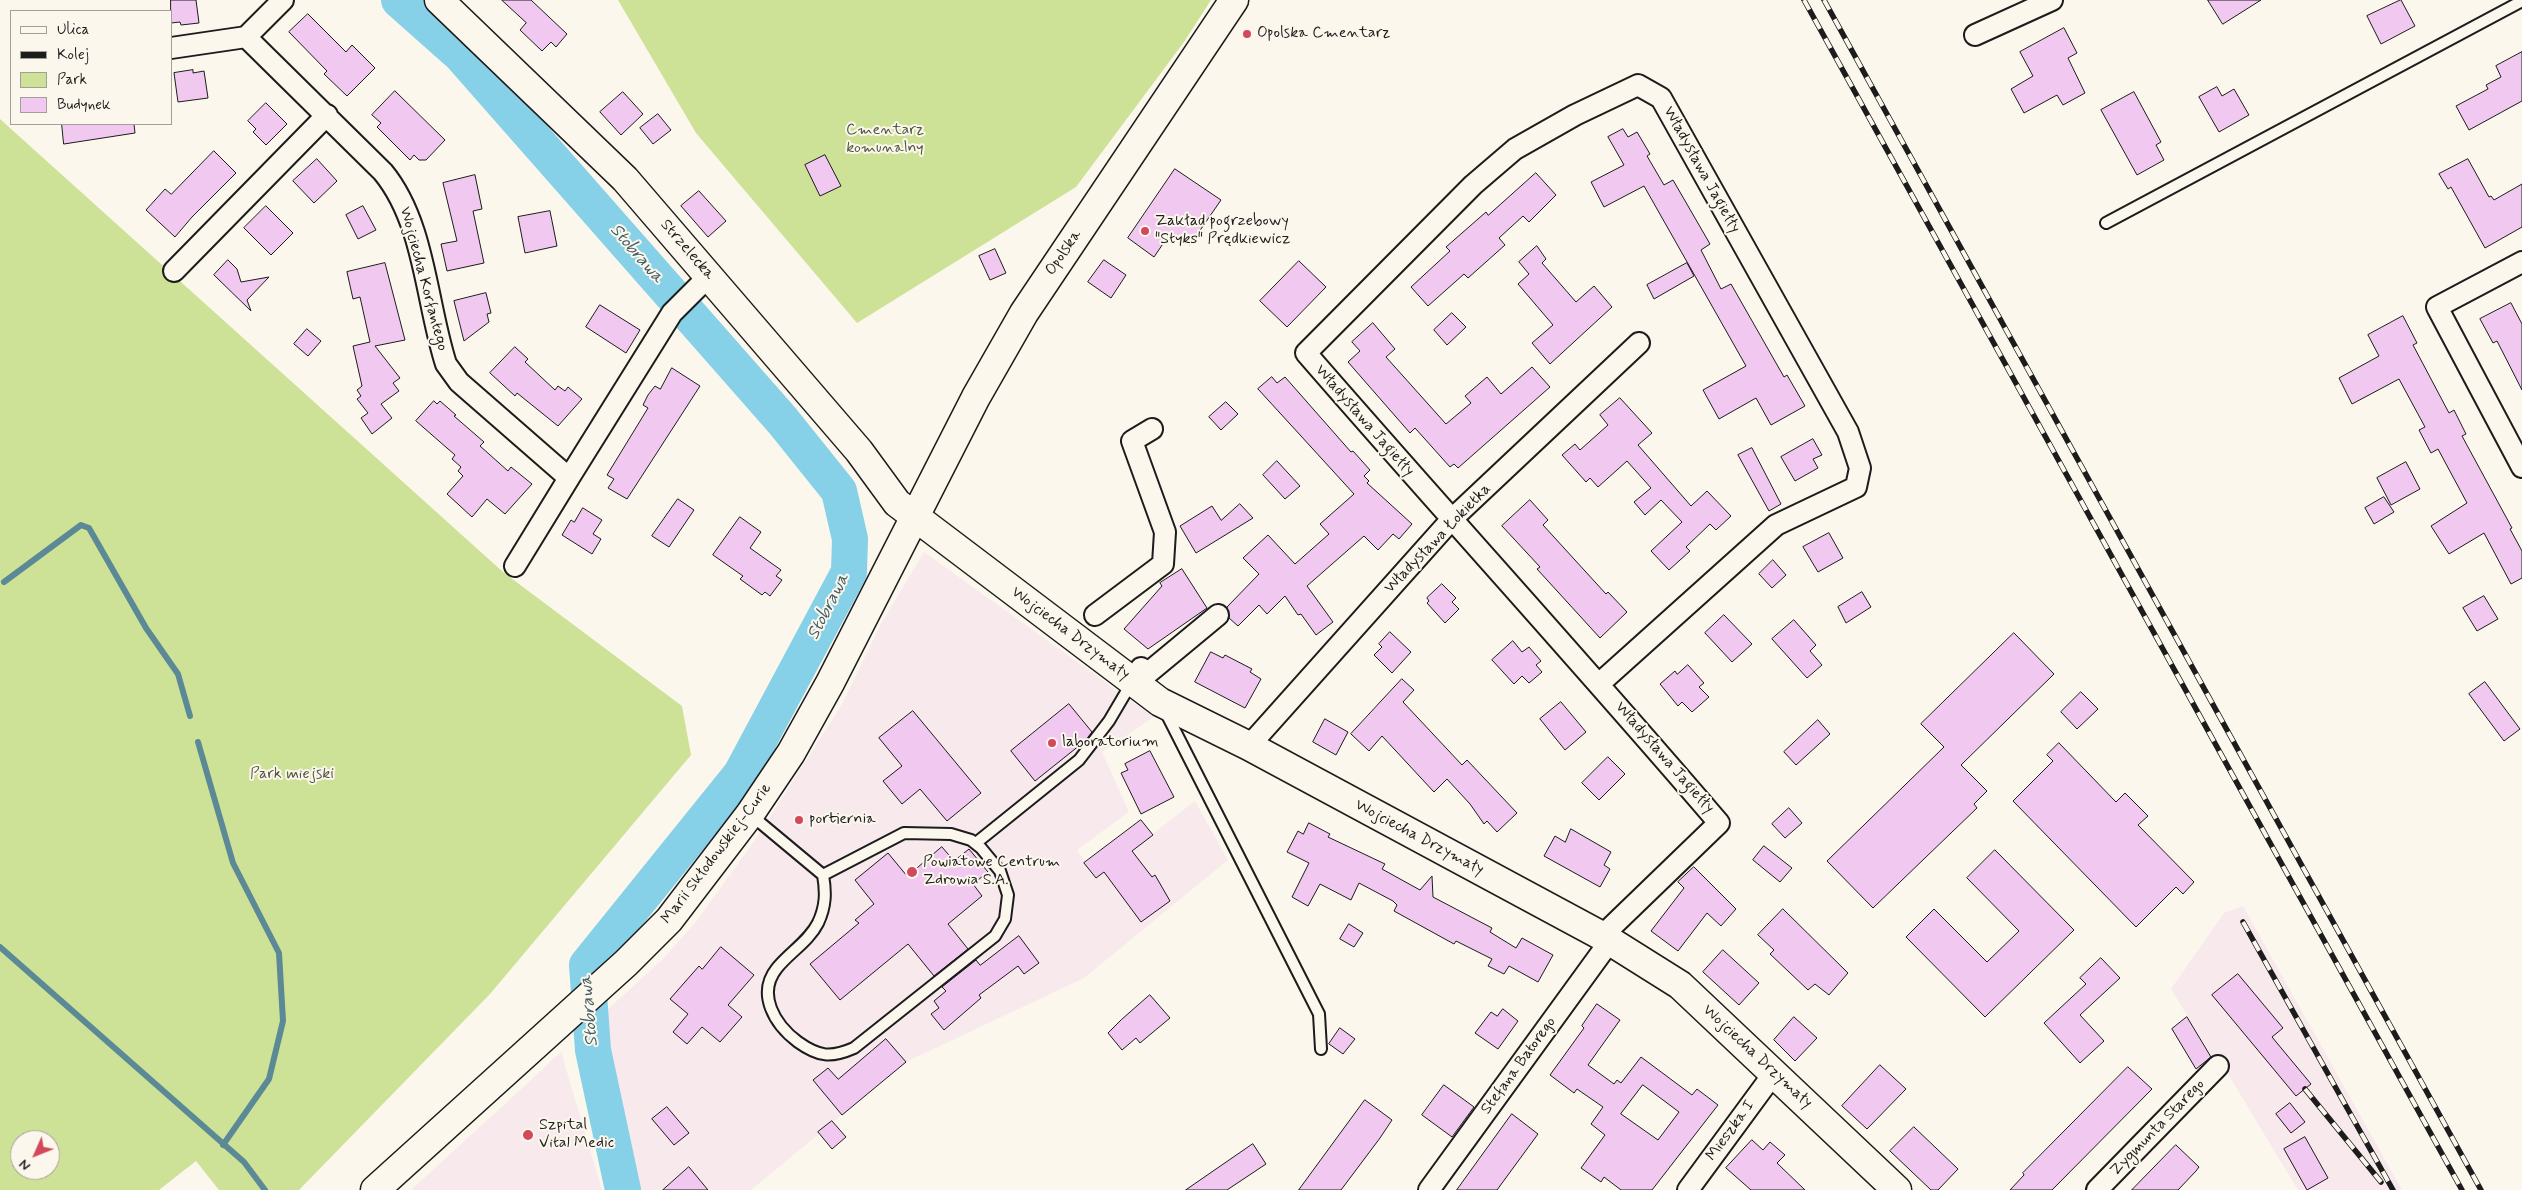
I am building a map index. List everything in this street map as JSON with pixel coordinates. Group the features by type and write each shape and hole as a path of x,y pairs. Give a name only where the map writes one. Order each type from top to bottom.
{"street":[{"path":"172,48 246,37 284,0"},
{"name":"Strzelecka","path":"439,0 625,179 700,286 859,451 897,503 916,518"},
{"name":"Opolska","path":"916,518 976,397 1024,313 1234,0"},
{"path":"1975,35 2052,0"},
{"name":"Wojciecha Korfantego","path":"246,37 327,115 397,189 414,232 446,364 459,382 569,478"},
{"name":"Władysława Jagiełły","path":"1600,683 1776,525 1856,487 1860,468 1848,432 1661,98 1638,85 1575,115 1515,149 1473,185 1306,353 1452,520 1600,683 1719,823 1606,939"},
{"path":"174,271 327,115"},
{"path":"2522,262 2437,307 2522,467"},
{"path":"515,566 672,313 700,286"},
{"name":"Władysława Łokietka","path":"1249,746 1452,520 1639,343"},
{"path":"1095,615 1163,564 1165,532 1132,441 1152,428"},
{"name":"Wojciecha Drzymały","path":"916,518 1137,674 1160,702 1249,746 1606,939 1680,985 1897,1190"},
{"name":"Marii Skłodowskiej-Curie","path":"375,1190 618,971 669,920 750,814 791,753 916,518"},
{"path":"1137,674 1148,673 1218,615"},
{"name":"Stefana Batorego","path":"1429,1190 1606,939"},
{"name":"Zygmunta Starego","path":"2097,1190 2218,1066"},
{"name":"Mieszka I","path":"1688,1190 1774,1073"}],"lane":[{"path":"2106,223 2522,1"},
{"path":"976,843 1079,760 1109,721 1137,674"},
{"path":"1160,702 1318,1014 1321,1049"},
{"path":"750,814 823,875 827,896 818,923 804,941 776,969 767,989 770,1010 788,1034 813,1052 837,1055 854,1048 995,936 1005,919 1008,895 1000,871 976,843 952,834 904,833 823,875"}],"shaded area":[{"name":"Powiatowe Centrum Zdrowia S.A.","path":"924,552 1154,717 1102,752 1129,812 1077,850 1096,878 1195,801 1228,860 1084,978 906,1062 751,1190 633,1190 598,1018 662,960 696,922 755,840 841,706 881,624"},
{"path":"2243,906 2402,1190 2298,1190 2228,1074 2213,1058 2171,989 2224,913"},
{"name":"Szpital Vital Medic","path":"561,1052 602,1190 411,1190 531,1080"}],"green space":[{"name":"Cmentarz komunalny","path":"618,0 1211,0 1184,42 1076,187 857,323 696,133"},
{"name":"Park miejski","path":"0,119 503,572 682,706 691,755 490,994 299,1190 219,1190 196,1161 159,1190 0,1190"}],"building":[{"path":"171,0 196,0 199,23 181,25 180,22 172,23"},
{"path":"502,0 531,0 567,34 556,47 551,42 542,51 520,30 526,23"},
{"path":"2208,0 2261,0 2223,24"},
{"path":"2401,0 2415,26 2381,44 2367,16"},
{"path":"308,14 346,52 352,45 375,68 347,96 324,74 327,71 289,32"},
{"path":"2064,28 2077,53 2068,58 2085,93 2063,105 2057,95 2024,113 2011,89 2033,76 2020,52"},
{"path":"2522,52 2522,101 2469,130 2456,106 2488,89 2486,85 2501,77 2496,66"},
{"path":"193,70 193,73 204,71 208,98 178,102 174,73"},
{"path":"2217,87 2222,96 2234,89 2249,115 2219,132 2199,97"},
{"path":"395,91 445,140 426,160 419,160 414,155 410,160 377,127 381,123 372,115"},
{"path":"623,92 643,114 621,135 600,112"},
{"path":"2134,92 2161,142 2156,145 2164,160 2137,175 2101,110"},
{"path":"266,103 287,124 266,145 253,132 256,129 248,121"},
{"path":"658,114 671,130 653,144 640,128"},
{"path":"62,125 134,125 135,133 64,144"},
{"path":"1623,129 1628,137 1637,132 1650,154 1647,156 1664,185 1673,180 1710,244 1701,250 1721,289 1731,284 1784,377 1787,375 1805,406 1771,425 1756,398 1719,419 1703,390 1746,366 1644,186 1604,207 1591,182 1624,165 1608,137"},
{"path":"214,151 236,173 175,237 146,210 165,189 171,194"},
{"path":"825,155 841,186 820,196 805,165"},
{"path":"317,159 337,181 314,203 293,181"},
{"path":"2468,159 2489,197 2491,196 2494,200 2522,184 2522,227 2485,248 2451,187 2448,189 2439,174"},
{"path":"1175,169 1221,200 1190,245 1171,232 1154,257 1128,238"},
{"path":"1536,173 1556,195 1529,222 1523,216 1499,238 1505,245 1468,278 1464,274 1428,306 1411,287 1450,251 1446,247 1486,212 1488,215"},
{"path":"475,175 482,209 473,211 484,263 447,271 441,244 457,241 443,183"},
{"path":"699,191 726,221 708,237 681,206"},
{"path":"266,206 293,233 271,255 244,228"},
{"path":"363,206 376,230 358,239 346,215"},
{"path":"550,211 557,246 525,253 518,217"},
{"path":"1537,246 1546,259 1542,263 1576,302 1594,286 1612,307 1550,364 1532,343 1553,325 1518,284 1529,274 1519,262"},
{"path":"995,249 1006,273 990,280 979,256"},
{"path":"228,260 237,269 241,282 269,277 247,300 251,311 214,275"},
{"path":"1104,260 1126,275 1111,298 1088,282"},
{"path":"1299,261 1326,287 1287,327 1260,301"},
{"path":"385,263 405,340 375,346 400,378 393,383 399,391 381,404 392,418 372,434 361,418 368,413 357,399 361,396 357,390 362,386 353,346 370,342 360,297 353,299 347,272"},
{"path":"1687,263 1694,276 1654,299 1647,285"},
{"path":"486,293 491,313 487,314 489,322 464,341 454,301"},
{"path":"2511,303 2522,324 2522,390 2497,341 2493,343 2480,319"},
{"path":"600,305 640,330 626,353 586,327"},
{"path":"1452,313 1466,327 1447,345 1434,330"},
{"path":"2403,316 2417,343 2413,345 2449,413 2454,410 2466,434 2462,436 2512,528 2510,529 2522,551 2522,578 2511,584 2484,533 2449,554 2431,526 2467,503 2438,449 2431,453 2419,430 2425,427 2399,379 2352,404 2339,378 2379,356 2368,335"},
{"path":"1373,323 1395,349 1386,357 1446,424 1471,403 1465,396 1487,377 1501,394 1532,367 1550,387 1458,468 1454,464 1450,467 1415,428 1410,433 1348,362 1360,351 1352,342"},
{"path":"307,329 321,341 308,356 294,344"},
{"path":"515,347 528,359 525,362 555,390 558,386 565,391 568,387 582,399 558,426 517,393 515,396 490,373"},
{"path":"672,368 700,386 627,499 608,488 614,479 607,475 648,408 643,405 648,395 655,386 660,389"},
{"path":"1272,377 1277,383 1285,377 1351,452 1353,451 1370,470 1364,476 1369,481 1367,483 1412,524 1399,539 1393,534 1378,550 1364,536 1307,586 1333,622 1316,635 1301,614 1298,615 1285,596 1267,614 1259,605 1238,626 1229,618 1227,607 1259,574 1243,558 1268,535 1295,564 1329,534 1320,524 1354,494 1258,389"},
{"path":"1620,398 1652,433 1638,445 1691,506 1707,491 1731,516 1716,530 1710,524 1686,547 1690,551 1669,570 1651,551 1682,522 1661,500 1645,515 1634,502 1651,488 1627,461 1598,487 1590,478 1586,482 1562,455 1575,444 1580,450 1608,425 1600,415"},
{"path":"434,401 437,404 440,401 456,415 454,416 484,442 480,446 508,471 511,467 532,484 505,514 487,499 472,517 447,494 463,476 458,471 461,467 452,459 455,455 416,421"},
{"path":"1226,402 1238,414 1221,430 1209,417"},
{"path":"1813,439 1822,455 1813,459 1818,468 1795,481 1781,457"},
{"path":"1752,448 1781,504 1769,511 1738,455"},
{"path":"1277,461 1300,486 1285,499 1263,475"},
{"path":"2406,462 2420,489 2391,505 2377,478"},
{"path":"2384,497 2394,512 2374,524 2365,508"},
{"path":"678,499 694,510 669,547 652,536"},
{"path":"1530,500 1548,520 1543,525 1606,594 1608,592 1627,612 1600,638 1537,569 1540,567 1502,526"},
{"path":"1240,504 1253,518 1196,553 1180,526 1212,506 1221,520"},
{"path":"583,508 602,520 593,534 601,539 592,554 562,535 571,520 574,522"},
{"path":"740,517 761,532 750,548 781,570 776,576 782,580 770,596 765,592 762,595 740,579 743,576 713,555"},
{"path":"1829,533 1843,558 1818,572 1803,547"},
{"path":"1773,560 1786,575 1772,588 1759,574"},
{"path":"1182,569 1207,608 1148,649 1124,629 1162,586 1160,583"},
{"path":"1442,584 1456,598 1452,602 1459,609 1445,623 1427,603 1429,601 1427,598"},
{"path":"1862,592 1871,607 1846,623 1838,607"},
{"path":"2484,596 2498,619 2477,631 2463,608"},
{"path":"1724,615 1752,644 1732,662 1705,633"},
{"path":"1794,620 1816,645 1810,651 1822,665 1807,678 1772,639"},
{"path":"1390,632 1411,652 1392,673 1374,655 1382,647 1379,644"},
{"path":"2014,633 2054,674 1961,765 1987,791 1974,804 1977,808 1873,908 1827,861 1944,747 1921,724"},
{"path":"1513,641 1522,652 1529,647 1541,661 1536,665 1542,672 1529,683 1522,676 1514,684 1492,660"},
{"path":"1211,652 1223,658 1225,655 1252,669 1250,672 1261,679 1245,708 1195,682"},
{"path":"1688,665 1704,683 1699,687 1709,697 1692,712 1682,702 1678,706 1660,684 1675,671 1677,674"},
{"path":"1402,679 1414,690 1403,702 1462,765 1467,760 1517,813 1497,832 1487,821 1484,824 1470,804 1447,779 1434,792 1382,736 1369,751 1351,734"},
{"path":"2485,682 2520,729 2504,741 2469,694"},
{"path":"2081,692 2098,709 2077,729 2061,712"},
{"path":"1561,702 1586,732 1565,750 1540,719"},
{"name":"laboratorium","path":"1069,704 1092,732 1085,741 1035,781 1011,751"},
{"path":"913,711 981,793 947,821 920,789 902,804 883,781 902,766 879,738"},
{"path":"1325,719 1348,732 1336,755 1313,742"},
{"path":"1818,720 1830,734 1796,765 1784,752"},
{"path":"2059,743 2116,802 2125,793 2148,816 2138,825 2194,882 2183,894 2176,887 2136,927 2013,801 2053,761 2047,755"},
{"path":"1150,751 1174,797 1141,814 1121,773 1128,770 1125,764"},
{"path":"1608,757 1625,774 1599,800 1582,783"},
{"path":"1789,808 1802,823 1785,838 1772,824"},
{"path":"1141,820 1153,835 1132,851 1152,877 1155,875 1170,901 1141,922 1104,872 1096,878 1084,863"},
{"path":"1309,823 1330,834 1328,837 1385,864 1382,869 1420,890 1432,876 1433,897 1492,928 1490,932 1516,948 1522,938 1553,955 1538,982 1509,966 1504,974 1488,966 1492,959 1456,941 1454,944 1394,911 1397,905 1393,901 1359,883 1351,900 1320,884 1308,906 1292,897 1309,863 1287,852 1298,831 1303,834"},
{"path":"1571,829 1611,852 1604,865 1610,869 1600,887 1544,856 1555,836 1565,842"},
{"path":"1764,846 1792,868 1780,882 1753,860"},
{"path":"942,847 954,861 969,849 988,872 973,884 982,896 948,924 968,949 934,976 908,944 840,1000 810,964 859,923 855,920 874,904 855,880 888,853 907,876"},
{"path":"1995,850 2074,930 1985,1017 1906,937 1934,909 1987,962 2019,931 1967,878"},
{"path":"1694,867 1736,909 1721,926 1707,913 1678,951 1651,931 1684,888 1678,882"},
{"path":"1783,909 1848,973 1829,995 1815,984 1808,990 1770,954 1774,950 1758,935"},
{"path":"1349,924 1363,933 1354,947 1340,939"},
{"path":"1019,936 1039,963 1024,974 1018,966 979,995 981,998 944,1030 931,1014 939,1008 934,1001 946,991 942,987 976,960 980,965"},
{"path":"721,947 754,975 728,1005 742,1017 720,1042 702,1027 687,1044 673,1032 688,1014 670,999 699,966 702,969"},
{"path":"1723,950 1759,983 1739,1005 1703,972"},
{"path":"2101,958 2120,978 2080,1015 2104,1041 2080,1063 2044,1023 2086,984 2080,978"},
{"path":"2238,974 2283,1028 2272,1037 2311,1084 2296,1096 2212,995"},
{"path":"1150,995 1170,1018 1140,1043 1136,1038 1122,1050 1108,1033"},
{"path":"1597,1004 1620,1020 1588,1065 1614,1084 1617,1080 1621,1083 1641,1057 1692,1095 1697,1089 1718,1105 1652,1190 1621,1190 1604,1177 1601,1182 1581,1168 1605,1135 1591,1124 1603,1107 1577,1089 1574,1093 1550,1075 1584,1028 1582,1026","holes":["1643,1085 1679,1112 1658,1140 1621,1114"]},
{"path":"1503,1009 1518,1021 1498,1049 1475,1033 1491,1012 1497,1016"},
{"path":"1794,1017 1817,1038 1795,1061 1774,1040"},
{"path":"2187,1017 2211,1057 2196,1069 2172,1029"},
{"path":"1340,1028 1355,1039 1343,1054 1329,1044"},
{"path":"886,1039 906,1062 842,1115 813,1080 828,1068 838,1079"},
{"path":"1880,1065 1906,1089 1867,1129 1842,1106"},
{"path":"2128,1067 2152,1089 2052,1190 2010,1190 2024,1175 2023,1173"},
{"path":"1444,1085 1474,1107 1452,1137 1422,1115"},
{"path":"1365,1100 1392,1120 1380,1138 1341,1190 1299,1190"},
{"path":"2290,1103 2305,1122 2291,1133 2276,1114"},
{"path":"667,1107 689,1133 674,1145 652,1119"},
{"path":"1512,1114 1538,1134 1497,1190 1457,1190"},
{"path":"832,1121 846,1137 832,1149 818,1132"},
{"path":"1914,1127 1958,1169 1938,1190 1931,1190 1890,1151"},
{"path":"2305,1137 2328,1178 2307,1190 2284,1149"},
{"path":"1752,1140 1763,1150 1770,1142 1785,1155 1777,1163 1805,1190 1751,1190 1726,1168"},
{"path":"1253,1144 1266,1164 1227,1190 1186,1190"},
{"path":"2176,1145 2199,1167 2178,1190 2132,1190"},
{"path":"689,1167 708,1190 663,1190"}],"waterway":[{"name":"Stobrawa","path":"399,0 461,55 782,420 839,491 850,539 849,572 741,774 587,965 593,1050 623,1190"},
{"path":"4,582 81,525 89,528 146,628 178,674 190,716"},
{"path":"198,742 233,863 279,953 283,1021 269,1079 223,1145"},
{"path":"0,947 244,1162 265,1190"}],"railway":[{"path":"1804,0 2462,1190"},
{"path":"1824,0 2481,1190"},
{"path":"2243,922 2393,1190"},
{"path":"2305,1089 2381,1182"}],"place":[{"name":"Opolska Cmentarz","path":"1247,34"},
{"name":"Zakład pogrzebowy \"Styks\" Prędkiewicz","path":"1145,231"},
{"name":"laboratorium","path":"1052,743"},
{"name":"portiernia","path":"799,820"},
{"name":"Powiatowe Centrum Zdrowia S.A.","path":"912,872"},
{"name":"Szpital Vital Medic","path":"528,1135"}]}
